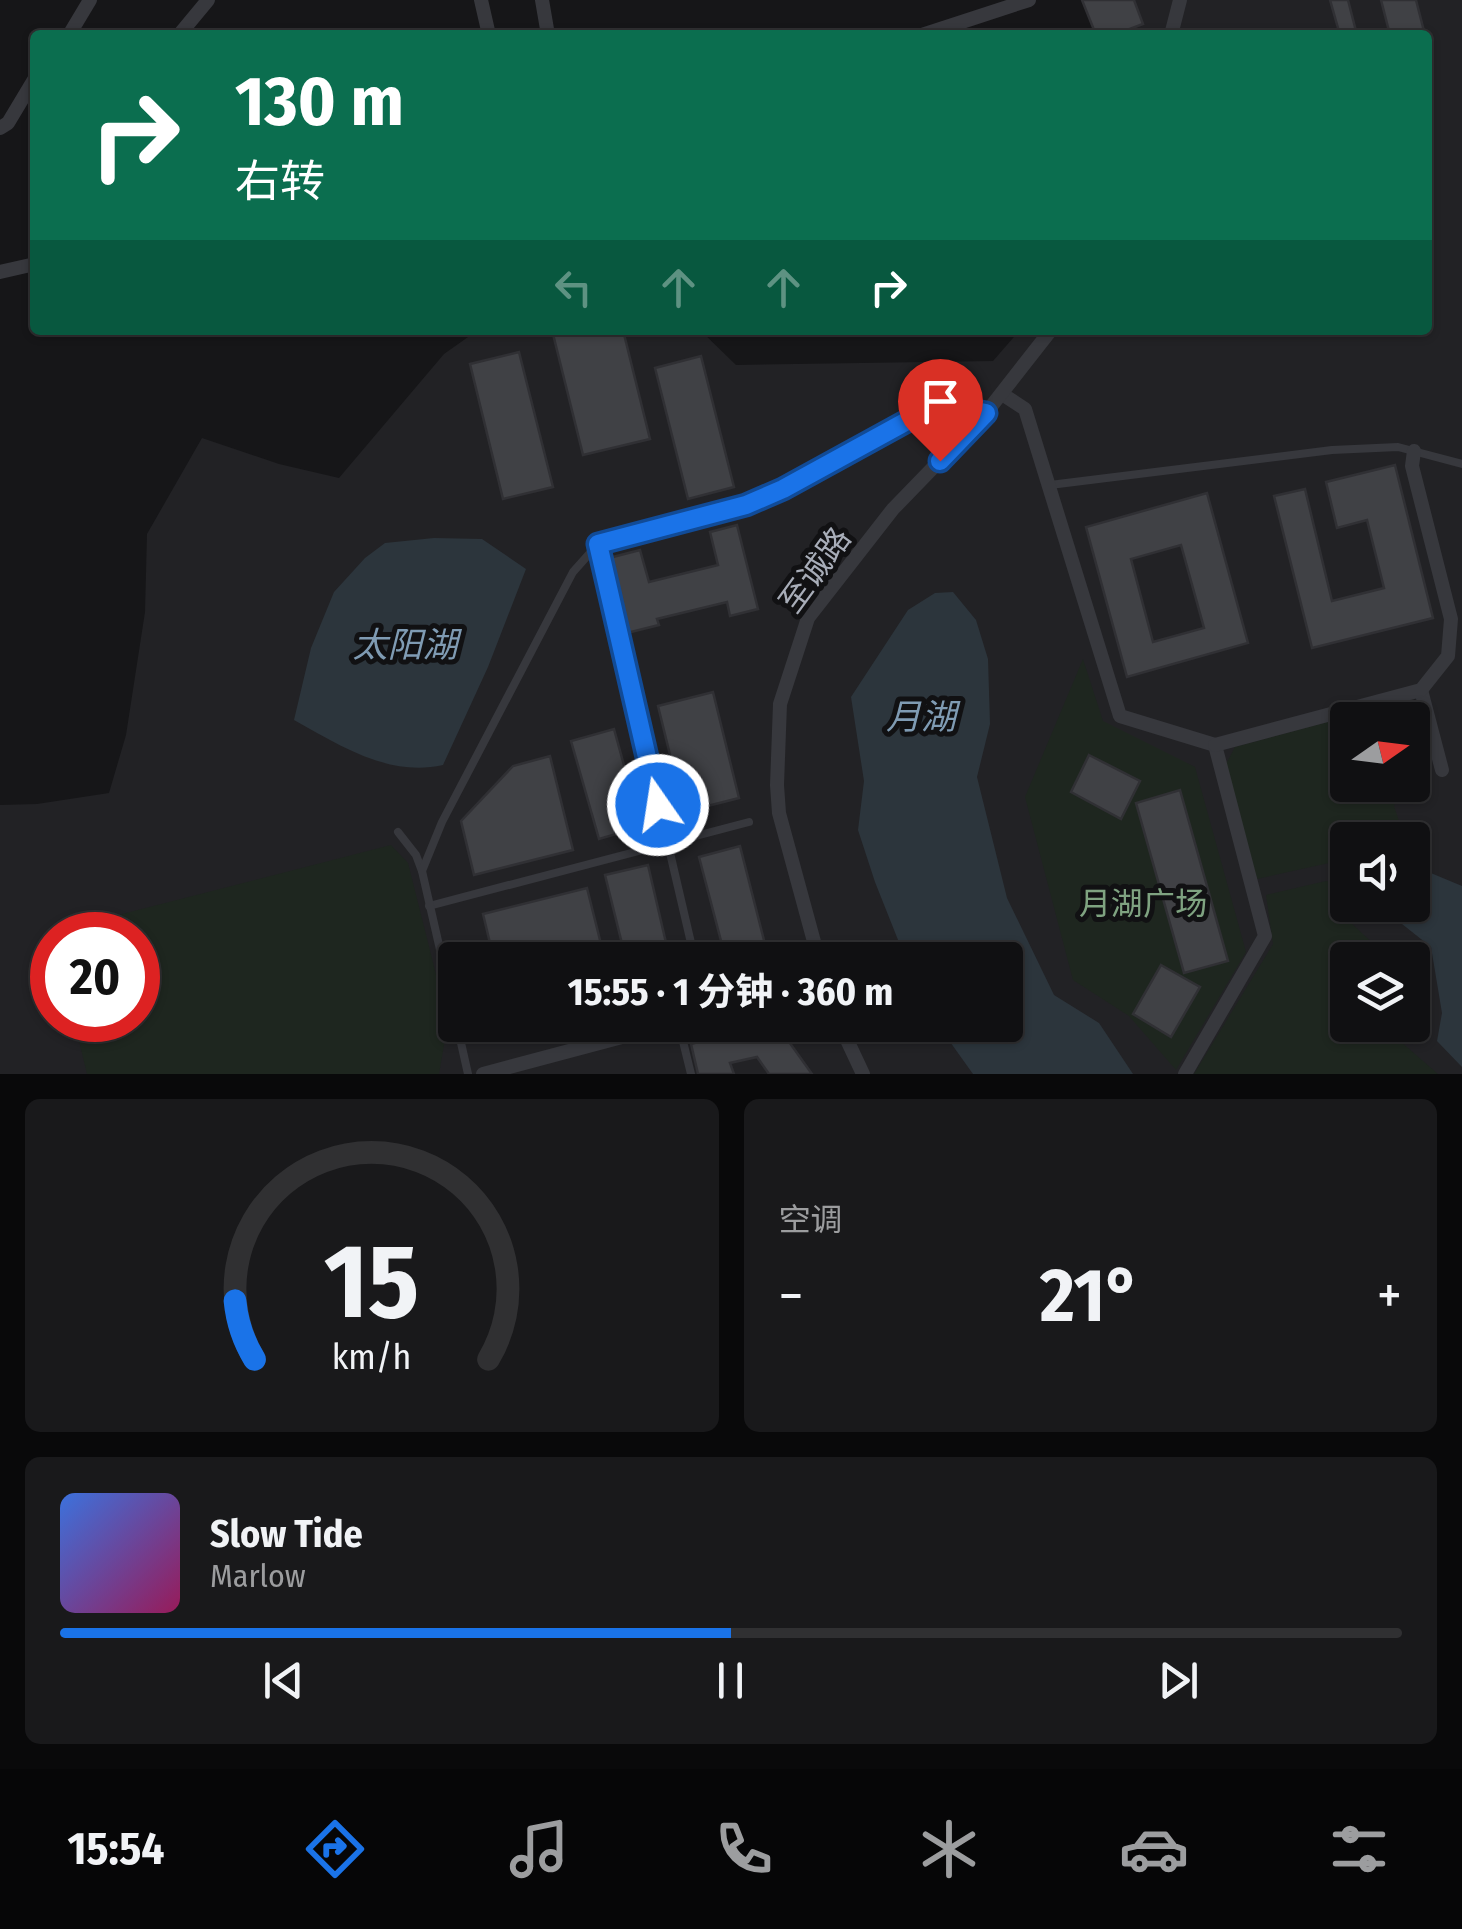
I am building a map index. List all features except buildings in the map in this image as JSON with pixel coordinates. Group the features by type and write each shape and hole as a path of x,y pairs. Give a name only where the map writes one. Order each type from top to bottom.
{"street":[{"path":"73,30 90,0"},
{"path":"180,30 208,0"},
{"path":"481,0 488,30"},
{"path":"542,0 547,30"},
{"path":"937,30 1028,0"},
{"path":"1172,30 1180,0"},
{"path":"0,128 8,123 30,86"},
{"path":"0,272 30,265"},
{"name":"至诚路","path":"814,942 779,814 777,740 780,704 808,618 893,510 986,413 1048,335"},
{"path":"1002,394 1025,409 1120,716 1215,745 1421,690 1448,656 1451,619 1412,466 1414,451"},
{"path":"1421,690 1442,770"},
{"path":"1185,1074 1265,936 1215,745"},
{"path":"483,1074 603,1042"},
{"path":"848,1042 863,1074"}],"lane":[{"path":"422,871 442,822 573,572 598,544 746,505 783,489 938,404 986,413"},
{"path":"1050,486 1332,450 1398,447 1462,464"},
{"path":"598,544 691,942"},
{"path":"429,906 749,822"},
{"path":"398,832 416,855 422,871 438,944"},
{"path":"461,1042 468,1074"},
{"path":"683,1042 691,1074"}],"shaded area":[{"path":"1099,0 1462,0 1462,1074 0,1074 0,805 37,804 109,793 126,735 145,612 147,534 202,438 279,464 339,478 444,354 471,335 705,335 736,365 993,361 1016,335 1432,335 1432,30 1111,30"}],"green space":[{"name":"月湖广场","path":"1083,659 1103,721 1195,767 1246,952 1176,1070 1129,1016 1073,980 1025,797"},
{"name":"月湖广场","path":"1330,722 1330,802 1395,802 1399,822 1330,822 1330,863 1257,879 1226,764 1235,747"},
{"path":"391,845 408,863 438,982 438,1042 445,1042 439,1074 87,1074 79,1042 160,1042 160,912 130,912"},
{"path":"1330,882 1330,922 1350,922 1372,942 1330,942 1330,1042 1401,1042 1438,1074 1194,1074 1273,944 1266,895"}],"water":[{"name":"太阳湖","path":"482,539 526,569 488,667 443,765 403,767 366,757 294,720 311,648 334,592 365,558 385,543"},
{"name":"月湖","path":"953,592 976,620 988,659 990,724 977,777 1007,898 1054,995 1099,1023 1133,1074 973,1074 950,1042 1023,1042 1023,942 899,942 858,830 864,781 851,697 908,610 935,593"},
{"path":"1430,873 1462,886 1462,1067 1437,1041 1442,1013 1430,942 1400,922 1430,922"}],"route":[{"path":"658,805 598,544 746,505 783,489 938,404 986,413 940,461"}]}
